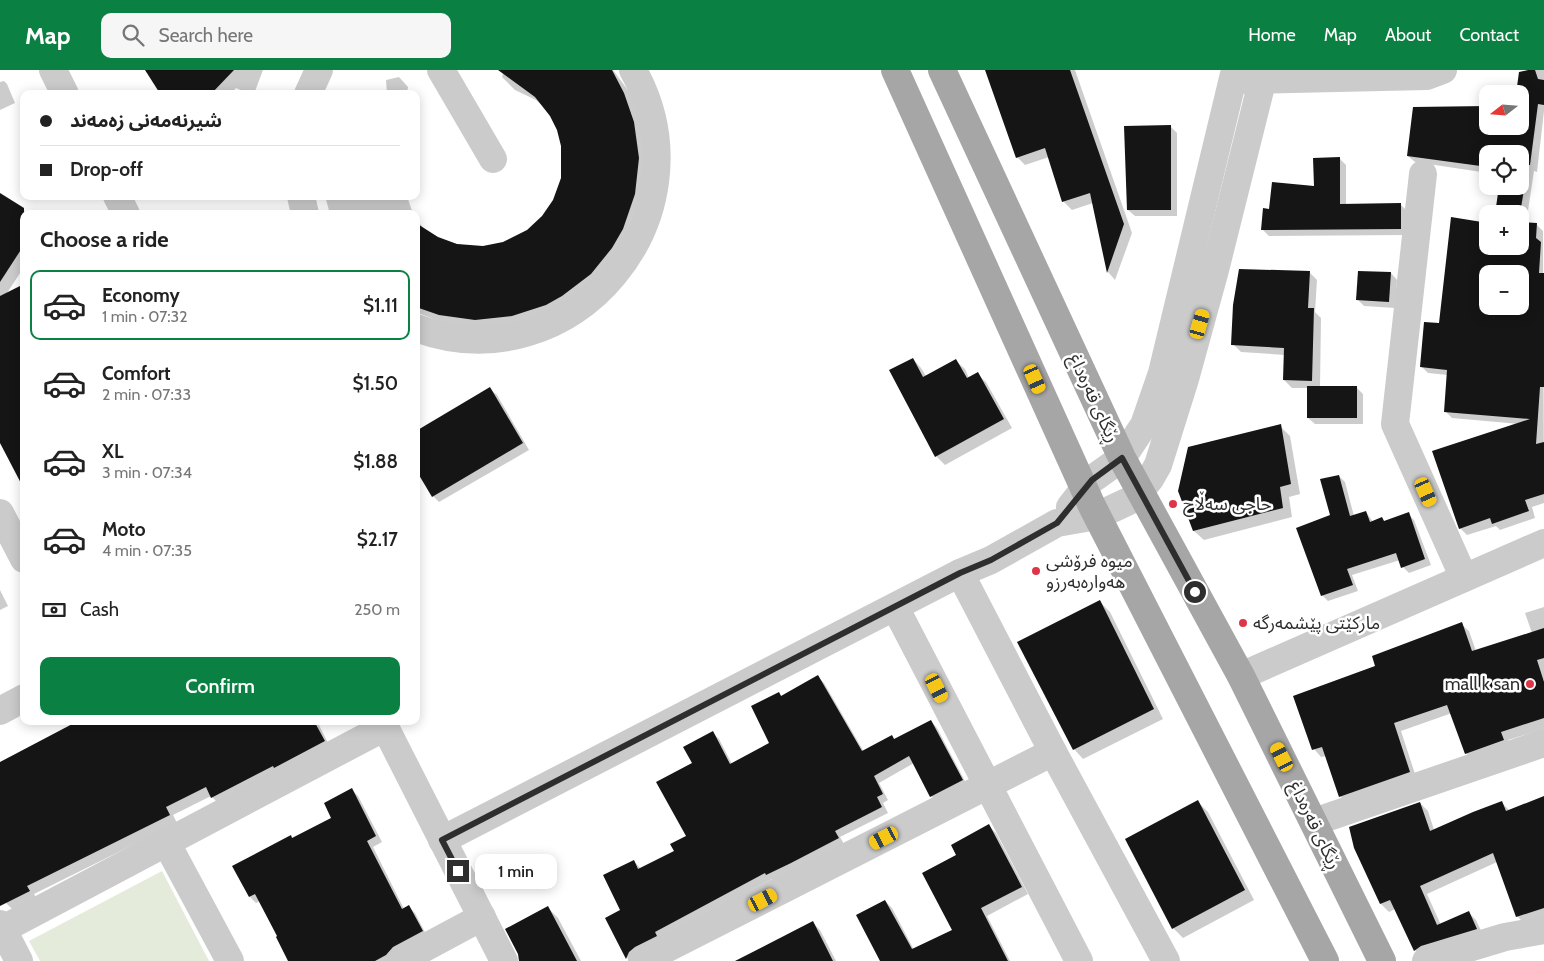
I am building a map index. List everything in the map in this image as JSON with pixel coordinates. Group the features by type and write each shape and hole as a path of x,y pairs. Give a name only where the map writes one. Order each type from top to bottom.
{"main road":[{"path":"895,70 1097,516 1325,961"},
{"name":"ڕێگای قەرەداغ","path":"942,70 1122,458 1241,676 1382,961"}],"street":[{"path":"53,70 63,90"},
{"path":"310,90 320,70"},
{"path":"441,70 493,158"},
{"path":"420,329 448,337 471,339 517,335 540,328 574,310 599,292 615,274 640,235 654,191 656,144 646,98 633,70"},
{"path":"1057,523 1084,488 1122,458 1144,425 1162,373 1234,76 1433,72"},
{"path":"442,840 960,573 991,560 1057,523 1097,516 1131,500 1140,491 1158,465 1185,379 1215,270 1264,74"},
{"path":"1423,174 1395,424 1464,578"},
{"path":"0,513 20,551"},
{"path":"1241,676 1544,543"},
{"path":"960,573 1053,752 1166,961"},
{"path":"895,607 1074,959"},
{"path":"0,711 20,700"},
{"path":"19,961 1,927 166,842 381,725"},
{"path":"384,725 504,961"},
{"path":"1314,822 1544,743"},
{"path":"642,961 1053,752"},
{"path":"166,842 230,961"},
{"path":"400,961 482,917"},
{"path":"1426,961 1506,937 1544,930"}],"green space":[{"path":"162,871 209,961 40,961 29,941"}],"building":[{"path":"145,70 234,70 215,90 158,90"},
{"path":"498,70 612,70 624,93 634,122 639,158 635,194 623,229 612,248 591,274 562,296 546,305 512,316 475,320 439,315 420,308 420,226 438,237 457,244 483,246 503,242 527,230 542,216 553,200 561,178 561,146 557,130 550,116 535,97"},
{"path":"985,70 1070,70 1124,224 1107,273 1090,193 1062,202 1045,148 1016,158"},
{"path":"1535,70 1538,79 1544,80 1544,105 1538,104 1530,165 1529,145 1479,145 1479,166 1407,156 1413,107 1479,106 1479,135 1529,135 1529,85 1517,85 1519,72"},
{"path":"1171,125 1171,210 1127,210 1124,126"},
{"path":"1340,157 1340,204 1401,203 1401,229 1261,230 1263,208 1269,209 1272,182 1314,186 1313,158"},
{"path":"0,193 24,208 24,210 20,210 20,251 0,282"},
{"path":"1498,195 1523,195 1521,205 1496,205"},
{"path":"1451,217 1479,222 1479,255 1529,255 1529,223 1537,223 1536,238 1541,242 1539,273 1544,273 1544,387 1540,387 1536,444 1544,442 1544,494 1525,500 1529,511 1492,524 1490,518 1459,529 1432,451 1530,419 1444,412 1447,370 1420,367 1424,322 1439,323"},
{"path":"1239,269 1310,271 1308,308 1314,308 1312,381 1283,380 1284,348 1231,345 1233,305"},
{"path":"1358,271 1391,272 1389,302 1356,300"},
{"path":"20,286 20,481 0,443 0,296"},
{"path":"913,358 923,377 956,359 967,378 978,372 1004,419 935,457 889,370"},
{"path":"1307,386 1357,386 1357,418 1307,418"},
{"path":"490,387 523,443 432,497 420,477 420,429"},
{"path":"1281,424 1291,484 1280,487 1283,508 1193,531 1178,491 1188,447"},
{"path":"1339,475 1350,516 1366,511 1370,522 1382,517 1384,521 1409,512 1425,559 1401,568 1396,553 1347,569 1353,585 1321,596 1296,528 1330,515 1320,479"},
{"path":"1100,600 1154,709 1073,750 1017,642"},
{"path":"1462,622 1472,651 1544,628 1544,658 1537,660 1544,682 1544,718 1501,732 1504,740 1465,754 1447,705 1394,723 1410,772 1339,797 1322,747 1312,750 1293,696 1375,666 1372,656"},
{"path":"818,675 862,751 892,735 894,739 931,720 963,780 930,797 909,756 874,776 883,794 877,797 882,807 835,831 839,838 766,875 765,873 655,932 657,936 635,947 629,952 626,959 605,918 620,910 603,875 634,860 638,869 674,851 670,844 686,836 656,782 692,763 683,747 713,731 730,764 769,743 751,706 779,692 781,696"},
{"path":"70,725 316,725 325,741 211,798 206,787 166,807 170,815 27,886 30,891 0,906 0,762"},
{"path":"352,788 376,836 367,841 402,909 409,905 423,931 393,947 386,955 375,961 288,961 255,894 249,897 232,866 291,835 292,838 331,818 324,803"},
{"path":"1544,796 1544,908 1516,917 1493,853 1420,886 1437,925 1469,911 1477,929 1421,946 1414,951 1390,900 1380,904 1354,848 1349,827 1420,802 1430,831 1502,801 1506,811"},
{"path":"1198,800 1245,890 1172,929 1125,839"},
{"path":"989,824 1022,887 981,908 1008,961 880,961 856,915 885,900 912,949 952,930 922,873 956,855 951,845"},
{"path":"548,906 577,961 519,961 518,954 505,929"},
{"path":"813,921 833,961 735,961"}],"place":[{"name":"حاجی سەڵاح","path":"1173,504"},
{"name":"میوە فرۆشی هەوارەبەرزو","path":"1036,571"},
{"name":"مارکێتی پێشمەرگە","path":"1243,623"},
{"name":"mall k san","path":"1530,684"}],"route":[{"path":"458,871 442,840 960,573 991,560 1057,523 1092,480 1122,458 1195,592"}]}
